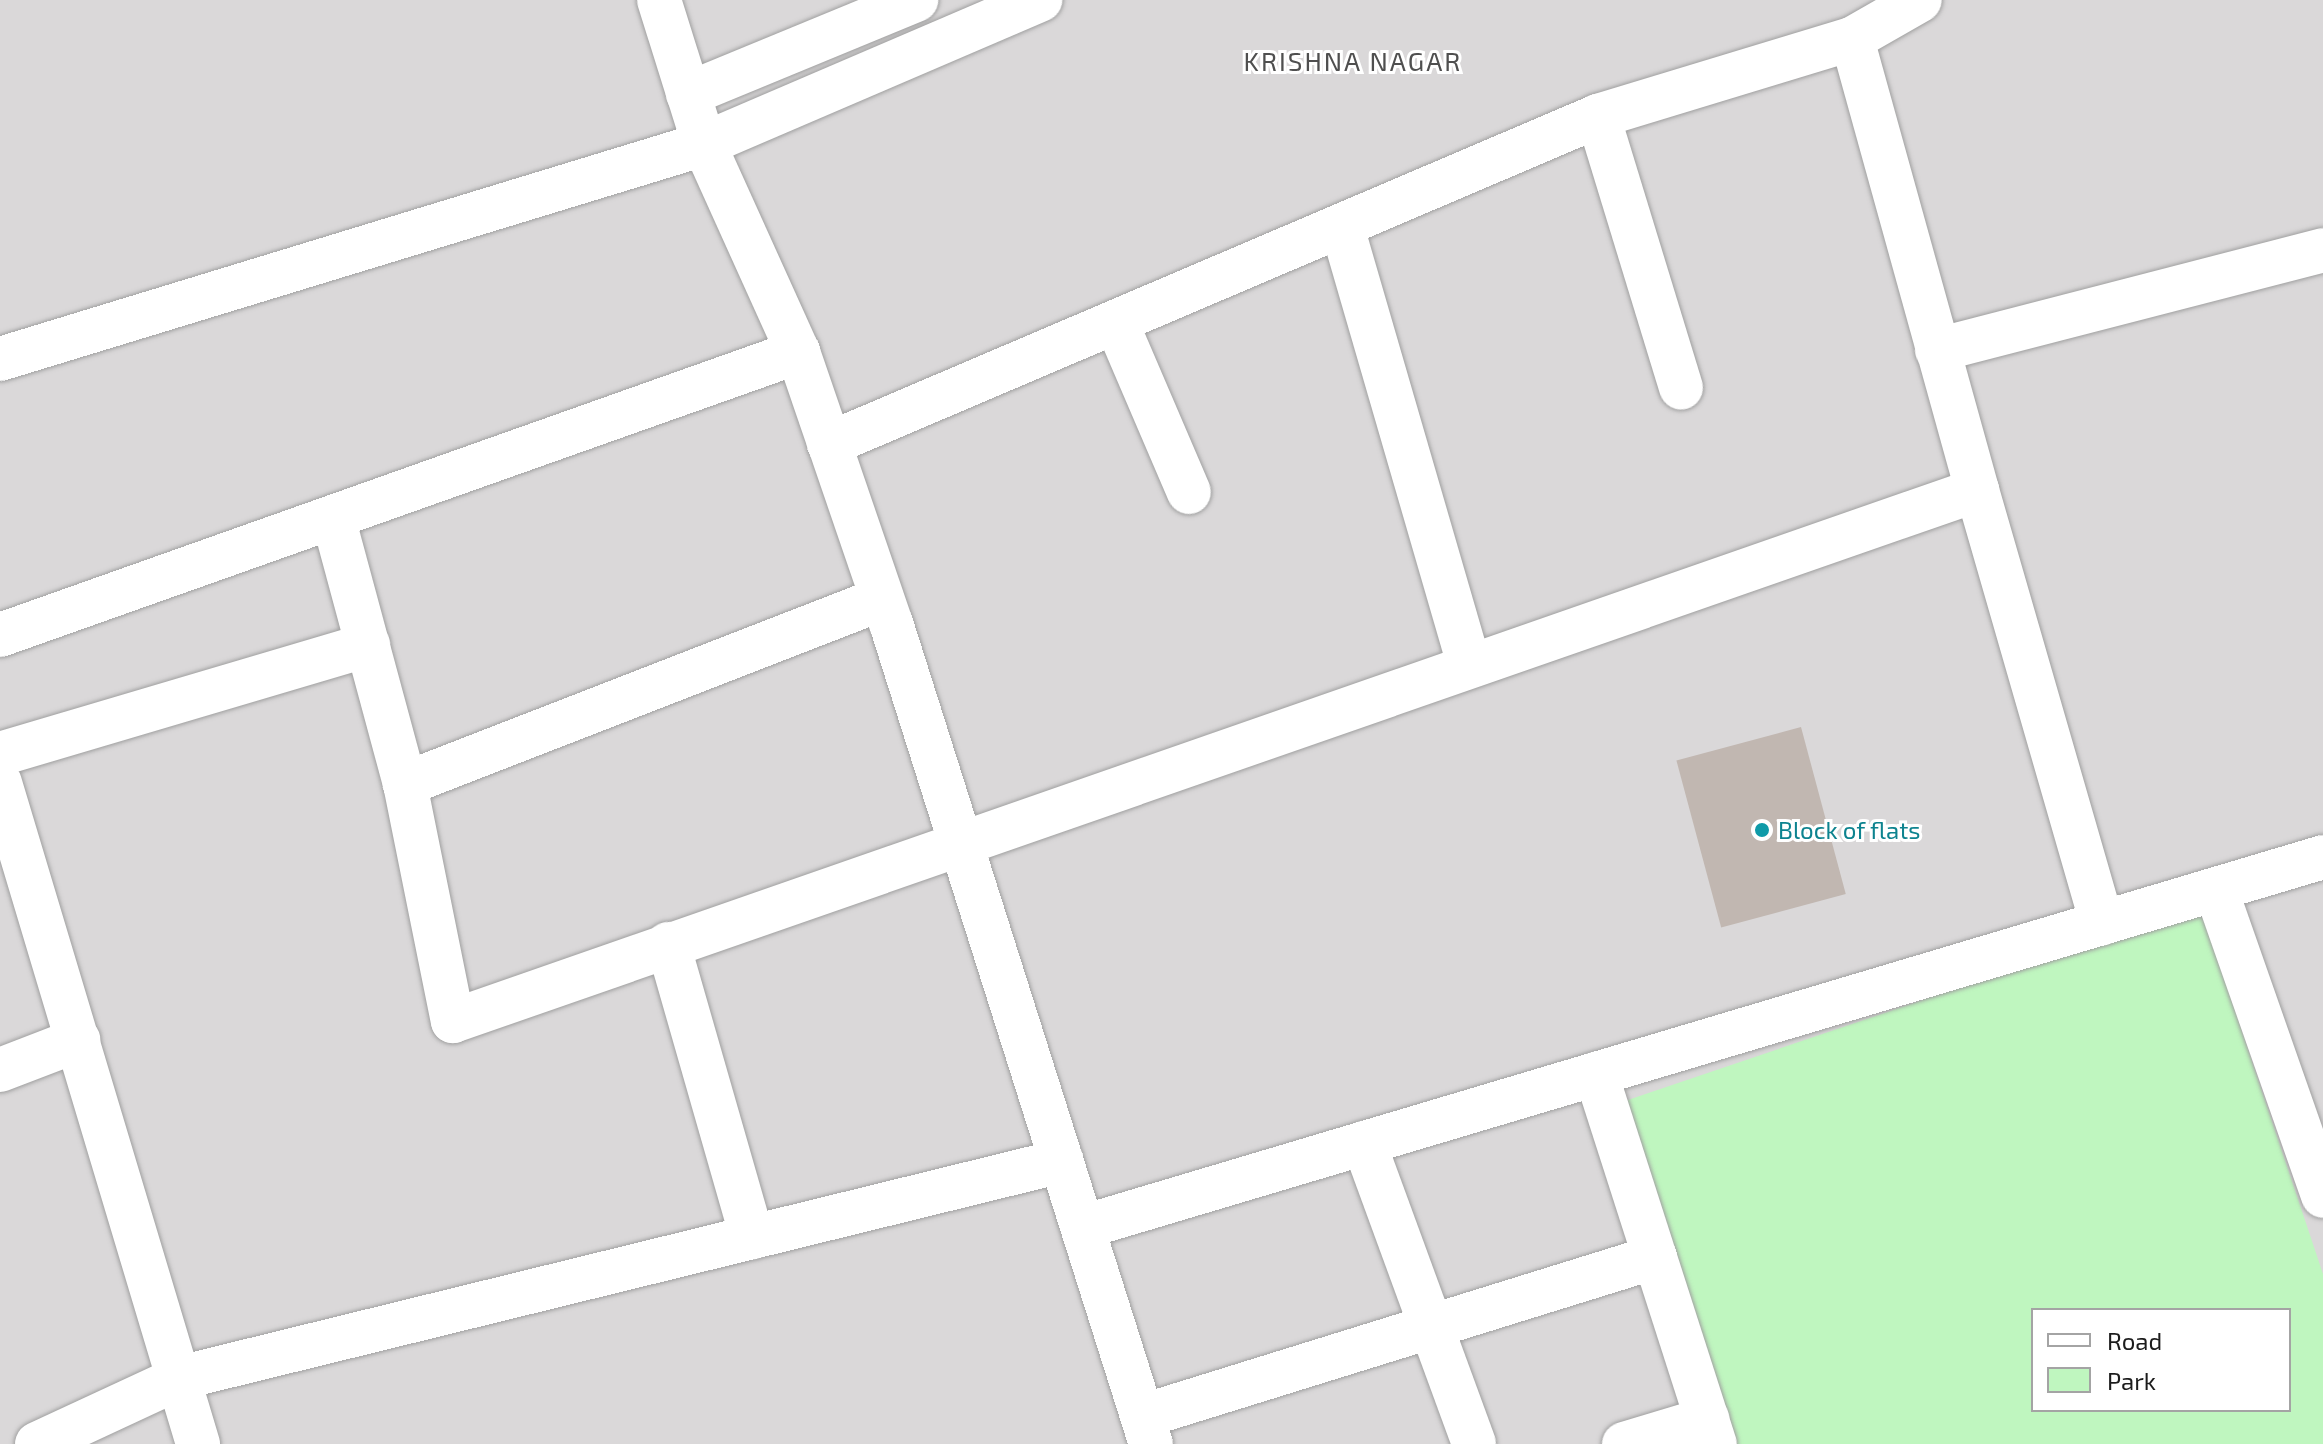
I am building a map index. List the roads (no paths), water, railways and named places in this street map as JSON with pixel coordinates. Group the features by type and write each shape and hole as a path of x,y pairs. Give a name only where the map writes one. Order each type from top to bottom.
{"street":[{"path":"659,0 704,144 798,352 961,841 1147,1430 1427,1325 1655,1257"},
{"path":"688,94 916,0"},
{"path":"0,359 704,144 1040,0"},
{"path":"829,444 1598,116 1852,39 1920,0"},
{"path":"1852,39 1937,350 2102,923"},
{"path":"1598,116 1681,388"},
{"path":"1342,227 1469,665"},
{"path":"1937,350 2323,250"},
{"path":"1116,322 1189,492"},
{"path":"0,635 334,521 798,352"},
{"path":"334,521 405,784 453,1021 961,841 1977,490"},
{"path":"405,784 881,599"},
{"path":"0,754 368,645"},
{"path":"0,783 198,1444"},
{"path":"1083,1227 2323,857"},
{"path":"2216,890 2322,1192"},
{"path":"668,944 752,1237"},
{"path":"0,1070 78,1040"},
{"path":"1596,1074 1711,1431 1624,1444"},
{"path":"1364,1143 1427,1325 1474,1444"},
{"path":"37,1444 179,1378 1062,1161"}],"place":[{"name":"Block of flats","path":"1762,830"}],"district":[{"name":"KRISHNA NAGAR","path":"1353,61"}]}
